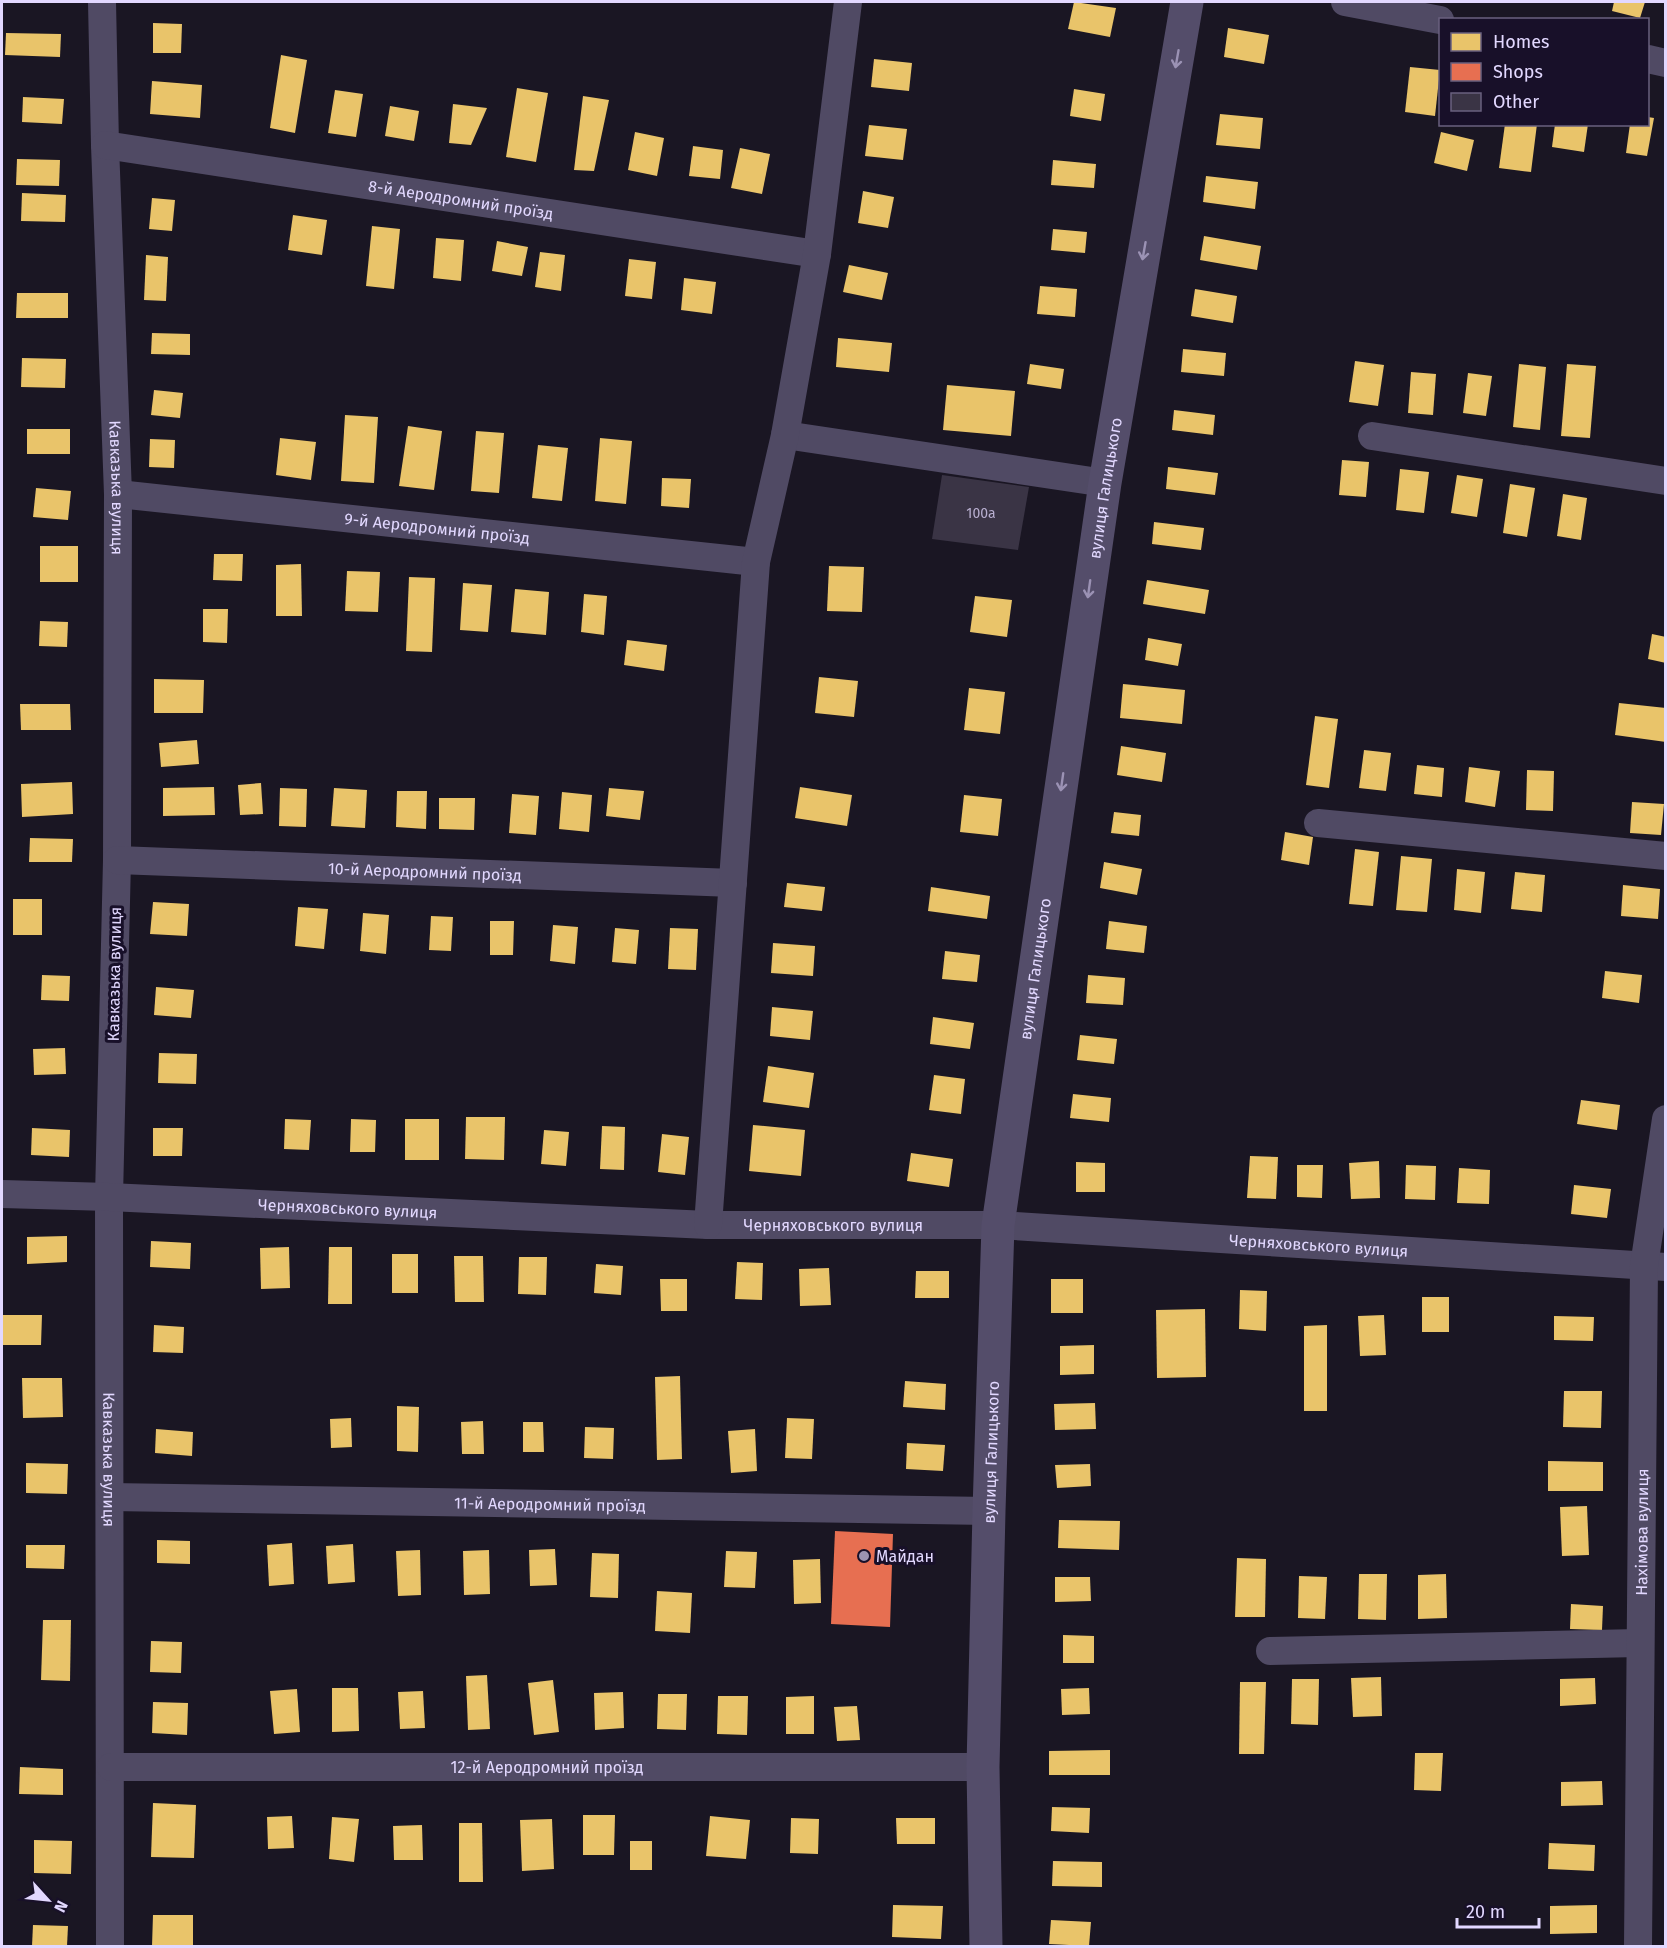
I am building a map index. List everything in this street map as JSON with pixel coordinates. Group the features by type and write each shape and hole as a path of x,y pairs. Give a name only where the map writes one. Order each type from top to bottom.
{"street":[{"name":"Кавказька вулиця","path":"102,2 118,494 117,860 109,1197 110,1947"},
{"path":"708,1225 756,562 785,435 817,254 848,2"},
{"name":"вулиця Галицького","path":"986,1947 983,1767 998,1225 1105,483 1187,2"},
{"path":"1345,2 1439,20"},
{"path":"1649,59 1665,63"},
{"name":"8-й Аеродромний проїзд","path":"105,145 817,254"},
{"path":"785,435 1105,483"},
{"path":"1372,436 1665,481"},
{"name":"9-й Аеродромний проїзд","path":"118,494 756,562"},
{"path":"1318,823 1665,856"},
{"name":"10-й Аеродромний проїзд","path":"117,860 733,883"},
{"name":"Нахімова вулиця","path":"1638,1947 1639,1643 1655,1266 1665,1119"},
{"name":"Черняховського вулиця","path":"2,1194 708,1225 998,1225 1655,1266"},
{"name":"11-й Аеродромний проїзд","path":"110,1497 989,1511"},
{"path":"1270,1651 1639,1643"},
{"name":"12-й Аеродромний проїзд","path":"111,1767 983,1767"}],"building: Homes":[{"path":"1074,2 1116,8 1110,37 1068,29"},
{"path":"1614,2 1645,2 1640,18 1612,11"},
{"path":"153,23 182,24 181,53 153,53"},
{"path":"1228,28 1269,35 1264,64 1224,57"},
{"path":"6,33 61,34 60,57 5,55"},
{"path":"281,55 307,60 295,133 270,128"},
{"path":"874,59 912,63 909,91 871,87"},
{"path":"1410,67 1439,70 1435,116 1405,112"},
{"path":"152,81 202,85 200,118 150,114"},
{"path":"517,88 548,93 536,162 506,157"},
{"path":"1074,89 1105,94 1101,121 1070,116"},
{"path":"335,90 363,94 356,137 328,133"},
{"path":"583,96 609,100 594,171 574,170"},
{"path":"23,97 64,99 62,124 22,122"},
{"path":"453,104 487,108 471,145 449,143"},
{"path":"390,106 419,111 414,141 385,136"},
{"path":"1220,114 1263,118 1260,149 1216,145"},
{"path":"1649,117 1654,118 1647,156 1626,153 1630,126 1649,126"},
{"path":"869,125 907,129 903,160 865,156"},
{"path":"1505,126 1537,126 1531,172 1499,168"},
{"path":"1555,126 1588,126 1584,152 1552,147"},
{"path":"635,132 664,138 657,176 628,170"},
{"path":"1441,132 1474,140 1467,171 1434,163"},
{"path":"693,146 723,150 720,179 689,176"},
{"path":"740,148 770,154 762,194 731,188"},
{"path":"17,159 60,160 59,186 16,185"},
{"path":"1053,160 1096,164 1094,188 1051,185"},
{"path":"1206,176 1258,182 1255,209 1203,202"},
{"path":"863,191 894,197 888,228 858,223"},
{"path":"22,193 66,195 65,222 21,221"},
{"path":"152,198 175,200 172,231 149,229"},
{"path":"293,215 327,220 322,255 288,250"},
{"path":"372,226 400,229 394,289 366,286"},
{"path":"1053,229 1087,232 1085,253 1051,250"},
{"path":"1204,236 1261,246 1257,270 1200,260"},
{"path":"436,238 464,240 461,281 433,278"},
{"path":"497,241 528,247 522,276 492,271"},
{"path":"540,252 565,255 561,291 535,287"},
{"path":"146,255 168,257 166,301 144,300"},
{"path":"629,259 656,262 652,299 625,296"},
{"path":"849,265 888,273 882,300 843,292"},
{"path":"684,278 716,282 712,314 681,310"},
{"path":"1040,286 1077,289 1075,317 1037,314"},
{"path":"1195,289 1237,296 1233,323 1191,316"},
{"path":"17,293 68,293 68,318 16,318"},
{"path":"152,333 190,334 190,355 151,354"},
{"path":"838,338 892,343 889,372 836,367"},
{"path":"1183,349 1226,353 1224,376 1181,372"},
{"path":"22,358 66,359 65,388 21,387"},
{"path":"1355,361 1384,365 1378,406 1349,402"},
{"path":"1030,364 1064,369 1061,389 1027,384"},
{"path":"1519,364 1546,367 1540,430 1513,427"},
{"path":"1567,364 1596,366 1590,438 1561,436"},
{"path":"1411,372 1436,374 1433,415 1408,413"},
{"path":"1468,373 1492,376 1486,416 1463,413"},
{"path":"947,385 1015,391 1011,436 943,430"},
{"path":"154,390 183,393 180,418 151,415"},
{"path":"1174,410 1215,415 1213,435 1172,430"},
{"path":"345,415 378,417 374,483 341,481"},
{"path":"408,426 442,431 434,490 399,486"},
{"path":"27,429 70,429 70,454 27,454"},
{"path":"476,431 504,433 499,493 471,491"},
{"path":"280,438 316,442 311,480 276,475"},
{"path":"600,438 632,441 626,504 595,501"},
{"path":"150,439 175,440 174,468 149,467"},
{"path":"538,445 568,448 562,501 532,498"},
{"path":"1342,460 1369,462 1366,497 1339,495"},
{"path":"1168,467 1218,473 1215,495 1166,489"},
{"path":"1400,469 1429,472 1424,513 1396,510"},
{"path":"1457,475 1483,479 1477,517 1451,513"},
{"path":"662,478 691,479 689,508 661,506"},
{"path":"1510,484 1535,488 1527,537 1503,533"},
{"path":"36,488 71,491 68,520 33,517"},
{"path":"1563,494 1587,498 1581,540 1557,536"},
{"path":"1154,522 1204,528 1201,550 1152,544"},
{"path":"40,546 78,546 78,582 40,582"},
{"path":"214,554 243,554 242,581 213,580"},
{"path":"301,564 302,616 276,616 276,565"},
{"path":"829,566 864,567 862,612 827,611"},
{"path":"347,571 380,572 378,612 345,611"},
{"path":"409,577 435,578 432,652 406,651"},
{"path":"1147,580 1209,590 1205,614 1143,604"},
{"path":"463,583 492,585 488,632 460,630"},
{"path":"515,589 549,592 546,635 511,632"},
{"path":"584,594 607,596 604,635 581,632"},
{"path":"975,596 1012,600 1007,637 970,632"},
{"path":"203,609 228,609 227,643 203,642"},
{"path":"40,621 68,622 67,647 39,646"},
{"path":"1652,634 1666,637 1666,663 1648,659"},
{"path":"1148,638 1182,644 1178,666 1145,660"},
{"path":"627,640 667,645 664,671 624,665"},
{"path":"819,677 858,681 854,717 815,713"},
{"path":"154,679 204,680 203,713 154,713"},
{"path":"1123,684 1185,690 1182,724 1120,718"},
{"path":"969,688 1005,692 1000,734 964,730"},
{"path":"1619,703 1666,708 1666,742 1615,735"},
{"path":"20,704 70,704 71,730 21,730"},
{"path":"1315,716 1338,719 1329,788 1306,785"},
{"path":"197,740 199,764 161,767 159,743"},
{"path":"1121,746 1166,753 1162,782 1117,775"},
{"path":"1364,750 1391,753 1386,791 1359,788"},
{"path":"1417,765 1444,768 1442,797 1414,794"},
{"path":"1469,767 1500,771 1495,807 1465,802"},
{"path":"1527,770 1554,771 1553,811 1526,810"},
{"path":"72,782 73,814 22,817 21,784"},
{"path":"261,783 263,814 240,815 238,785"},
{"path":"214,787 215,815 163,816 163,788"},
{"path":"800,787 852,795 847,826 795,818"},
{"path":"280,788 307,789 306,827 279,826"},
{"path":"334,788 367,790 365,828 331,826"},
{"path":"609,788 644,791 640,820 606,816"},
{"path":"397,791 427,791 426,829 396,827"},
{"path":"562,792 592,795 589,832 559,829"},
{"path":"512,794 539,796 536,835 509,833"},
{"path":"964,795 1002,799 998,836 960,832"},
{"path":"439,798 475,798 474,830 439,829"},
{"path":"1632,802 1664,804 1661,835 1630,833"},
{"path":"1114,812 1141,815 1139,836 1111,833"},
{"path":"1285,832 1313,837 1309,865 1281,860"},
{"path":"30,838 73,839 72,862 29,862"},
{"path":"1355,849 1379,852 1373,906 1349,904"},
{"path":"1401,856 1432,859 1427,912 1396,910"},
{"path":"1104,862 1142,869 1137,895 1100,888"},
{"path":"1457,869 1485,872 1481,913 1454,910"},
{"path":"1515,872 1545,875 1542,912 1511,909"},
{"path":"787,883 825,887 822,911 784,907"},
{"path":"1623,885 1660,889 1658,919 1621,916"},
{"path":"931,887 990,896 987,919 928,911"},
{"path":"13,899 42,899 42,935 13,935"},
{"path":"153,902 189,904 187,936 150,934"},
{"path":"298,907 328,909 324,949 295,946"},
{"path":"363,913 389,915 386,954 360,951"},
{"path":"431,916 453,917 451,951 429,950"},
{"path":"490,921 514,921 513,955 490,955"},
{"path":"1109,921 1147,926 1144,953 1106,949"},
{"path":"553,925 578,927 575,964 550,961"},
{"path":"615,928 639,930 636,964 612,962"},
{"path":"670,928 698,929 696,970 668,969"},
{"path":"773,943 815,946 813,976 771,973"},
{"path":"945,951 980,955 977,982 942,979"},
{"path":"1605,971 1642,975 1639,1003 1602,998"},
{"path":"42,975 70,976 69,1001 41,1000"},
{"path":"1088,975 1125,978 1123,1005 1086,1003"},
{"path":"156,987 194,990 191,1018 154,1015"},
{"path":"772,1007 813,1011 810,1040 770,1036"},
{"path":"933,1017 974,1023 970,1049 930,1044"},
{"path":"1080,1035 1117,1039 1114,1064 1077,1060"},
{"path":"65,1048 66,1074 34,1075 33,1049"},
{"path":"159,1053 197,1054 196,1084 158,1083"},
{"path":"768,1066 814,1073 809,1108 763,1102"},
{"path":"934,1075 965,1079 961,1114 929,1110"},
{"path":"1073,1094 1111,1098 1109,1122 1070,1118"},
{"path":"1581,1100 1620,1105 1617,1130 1577,1124"},
{"path":"466,1117 505,1117 504,1160 465,1159"},
{"path":"285,1119 311,1120 309,1150 284,1149"},
{"path":"351,1119 376,1120 375,1152 350,1152"},
{"path":"405,1119 439,1119 439,1160 405,1160"},
{"path":"753,1125 805,1130 801,1176 749,1171"},
{"path":"602,1126 625,1127 624,1170 600,1169"},
{"path":"32,1128 70,1130 69,1157 31,1155"},
{"path":"153,1128 183,1128 182,1156 153,1156"},
{"path":"544,1130 569,1132 566,1166 541,1164"},
{"path":"662,1134 689,1137 685,1175 658,1172"},
{"path":"911,1153 953,1159 949,1187 907,1181"},
{"path":"1250,1156 1278,1157 1276,1199 1247,1198"},
{"path":"1379,1161 1380,1198 1351,1199 1349,1163"},
{"path":"1076,1162 1105,1163 1105,1192 1076,1192"},
{"path":"1297,1165 1323,1165 1322,1198 1297,1197"},
{"path":"1406,1165 1436,1166 1435,1200 1405,1199"},
{"path":"1459,1168 1490,1170 1489,1204 1457,1203"},
{"path":"1574,1185 1611,1189 1607,1218 1571,1214"},
{"path":"67,1236 67,1262 27,1264 27,1237"},
{"path":"151,1241 191,1243 190,1269 150,1267"},
{"path":"289,1247 290,1288 261,1289 260,1248"},
{"path":"329,1247 352,1247 352,1304 328,1304"},
{"path":"392,1254 418,1254 418,1293 392,1293"},
{"path":"454,1256 483,1256 484,1302 455,1302"},
{"path":"519,1257 547,1257 546,1295 518,1294"},
{"path":"737,1262 763,1263 762,1300 735,1299"},
{"path":"596,1264 623,1266 621,1295 594,1293"},
{"path":"829,1268 831,1305 800,1306 799,1269"},
{"path":"916,1271 949,1271 949,1298 915,1298"},
{"path":"660,1279 687,1279 687,1311 661,1311"},
{"path":"1051,1279 1083,1279 1083,1313 1051,1313"},
{"path":"1240,1290 1267,1291 1266,1331 1239,1329"},
{"path":"1422,1297 1449,1297 1449,1332 1422,1332"},
{"path":"1205,1309 1206,1377 1157,1378 1156,1310"},
{"path":"2,1315 42,1315 41,1345 2,1345"},
{"path":"1384,1315 1386,1355 1360,1356 1358,1316"},
{"path":"1554,1316 1594,1317 1593,1341 1554,1340"},
{"path":"154,1325 184,1327 183,1353 153,1352"},
{"path":"1327,1325 1327,1411 1304,1411 1304,1326"},
{"path":"1094,1345 1094,1374 1060,1375 1060,1346"},
{"path":"680,1376 682,1459 657,1460 655,1377"},
{"path":"22,1378 62,1378 63,1417 23,1418"},
{"path":"905,1381 946,1384 945,1410 903,1407"},
{"path":"1564,1391 1602,1391 1601,1428 1563,1427"},
{"path":"1095,1403 1096,1429 1055,1430 1054,1404"},
{"path":"397,1406 419,1407 418,1452 397,1451"},
{"path":"351,1418 352,1447 331,1448 330,1419"},
{"path":"787,1418 814,1419 812,1459 785,1458"},
{"path":"483,1421 484,1454 462,1454 461,1422"},
{"path":"523,1422 543,1422 544,1452 523,1452"},
{"path":"585,1427 614,1428 613,1459 584,1458"},
{"path":"156,1429 193,1432 192,1456 155,1453"},
{"path":"755,1429 757,1471 731,1473 728,1431"},
{"path":"907,1443 945,1445 943,1471 906,1469"},
{"path":"1548,1461 1603,1462 1603,1491 1548,1491"},
{"path":"26,1463 68,1464 67,1494 26,1493"},
{"path":"1090,1464 1091,1486 1057,1488 1055,1465"},
{"path":"1587,1506 1589,1555 1562,1556 1560,1507"},
{"path":"1059,1520 1120,1521 1119,1550 1058,1548"},
{"path":"157,1540 190,1541 190,1564 157,1563"},
{"path":"292,1543 294,1584 269,1586 267,1545"},
{"path":"353,1544 355,1582 328,1584 326,1546"},
{"path":"26,1545 65,1545 64,1569 26,1568"},
{"path":"555,1549 557,1585 530,1586 529,1550"},
{"path":"420,1550 421,1595 398,1596 396,1551"},
{"path":"489,1550 490,1594 464,1595 463,1551"},
{"path":"726,1551 757,1552 755,1588 724,1587"},
{"path":"592,1553 619,1554 618,1598 590,1597"},
{"path":"1237,1558 1266,1559 1265,1617 1235,1617"},
{"path":"820,1559 821,1603 794,1604 793,1560"},
{"path":"1359,1574 1387,1574 1386,1620 1358,1619"},
{"path":"1446,1574 1447,1618 1418,1619 1418,1575"},
{"path":"1299,1576 1327,1577 1325,1619 1298,1618"},
{"path":"1055,1577 1090,1577 1091,1601 1055,1602"},
{"path":"657,1591 692,1593 690,1633 655,1631"},
{"path":"1571,1604 1603,1606 1602,1630 1570,1629"},
{"path":"43,1620 71,1620 70,1681 41,1680"},
{"path":"1063,1635 1094,1636 1094,1663 1063,1663"},
{"path":"151,1641 182,1642 181,1673 150,1672"},
{"path":"487,1675 490,1729 468,1730 466,1676"},
{"path":"1381,1677 1382,1716 1353,1717 1351,1678"},
{"path":"1595,1678 1596,1704 1560,1706 1560,1679"},
{"path":"1292,1679 1319,1679 1318,1725 1291,1724"},
{"path":"553,1680 559,1732 534,1735 528,1683"},
{"path":"1240,1682 1266,1682 1264,1754 1239,1754"},
{"path":"332,1688 358,1688 359,1731 332,1732"},
{"path":"1089,1688 1090,1714 1062,1715 1061,1689"},
{"path":"297,1689 300,1732 274,1734 270,1691"},
{"path":"423,1691 425,1728 400,1729 398,1692"},
{"path":"623,1692 624,1728 595,1730 594,1693"},
{"path":"658,1694 687,1694 686,1730 657,1729"},
{"path":"718,1696 748,1696 747,1735 717,1734"},
{"path":"814,1696 814,1734 786,1734 786,1697"},
{"path":"153,1702 188,1703 187,1735 152,1733"},
{"path":"857,1706 860,1740 837,1741 834,1707"},
{"path":"1110,1750 1110,1775 1049,1775 1049,1751"},
{"path":"1415,1753 1443,1753 1441,1791 1414,1790"},
{"path":"20,1767 63,1769 63,1795 19,1794"},
{"path":"1602,1781 1603,1805 1561,1806 1561,1782"},
{"path":"153,1803 196,1805 194,1858 151,1857"},
{"path":"1052,1807 1090,1808 1089,1833 1051,1831"},
{"path":"583,1815 615,1815 614,1855 583,1855"},
{"path":"292,1816 294,1848 268,1849 267,1817"},
{"path":"710,1816 750,1820 746,1859 706,1856"},
{"path":"332,1817 359,1819 354,1862 329,1859"},
{"path":"791,1818 819,1819 818,1854 790,1853"},
{"path":"896,1818 935,1818 935,1844 897,1844"},
{"path":"552,1819 554,1869 522,1871 520,1820"},
{"path":"459,1823 482,1823 483,1882 459,1882"},
{"path":"422,1825 423,1860 394,1860 393,1826"},
{"path":"34,1840 72,1841 71,1874 34,1873"},
{"path":"630,1841 652,1841 652,1870 630,1870"},
{"path":"1549,1843 1595,1845 1594,1871 1548,1869"},
{"path":"1053,1861 1102,1862 1102,1887 1052,1886"},
{"path":"893,1905 943,1906 941,1939 892,1937"},
{"path":"1597,1905 1597,1933 1550,1934 1550,1906"},
{"path":"153,1915 193,1915 193,1946 152,1946"},
{"path":"1051,1920 1091,1922 1089,1946 1049,1944"},
{"path":"33,1925 68,1926 67,1946 32,1946"}],"building: Shops":[{"path":"835,1531 893,1534 890,1627 831,1624"}],"building: Other":[{"path":"942,475 1029,487 1018,550 932,539"}],"place":[{"name":"Майдан","path":"864,1556"}]}
